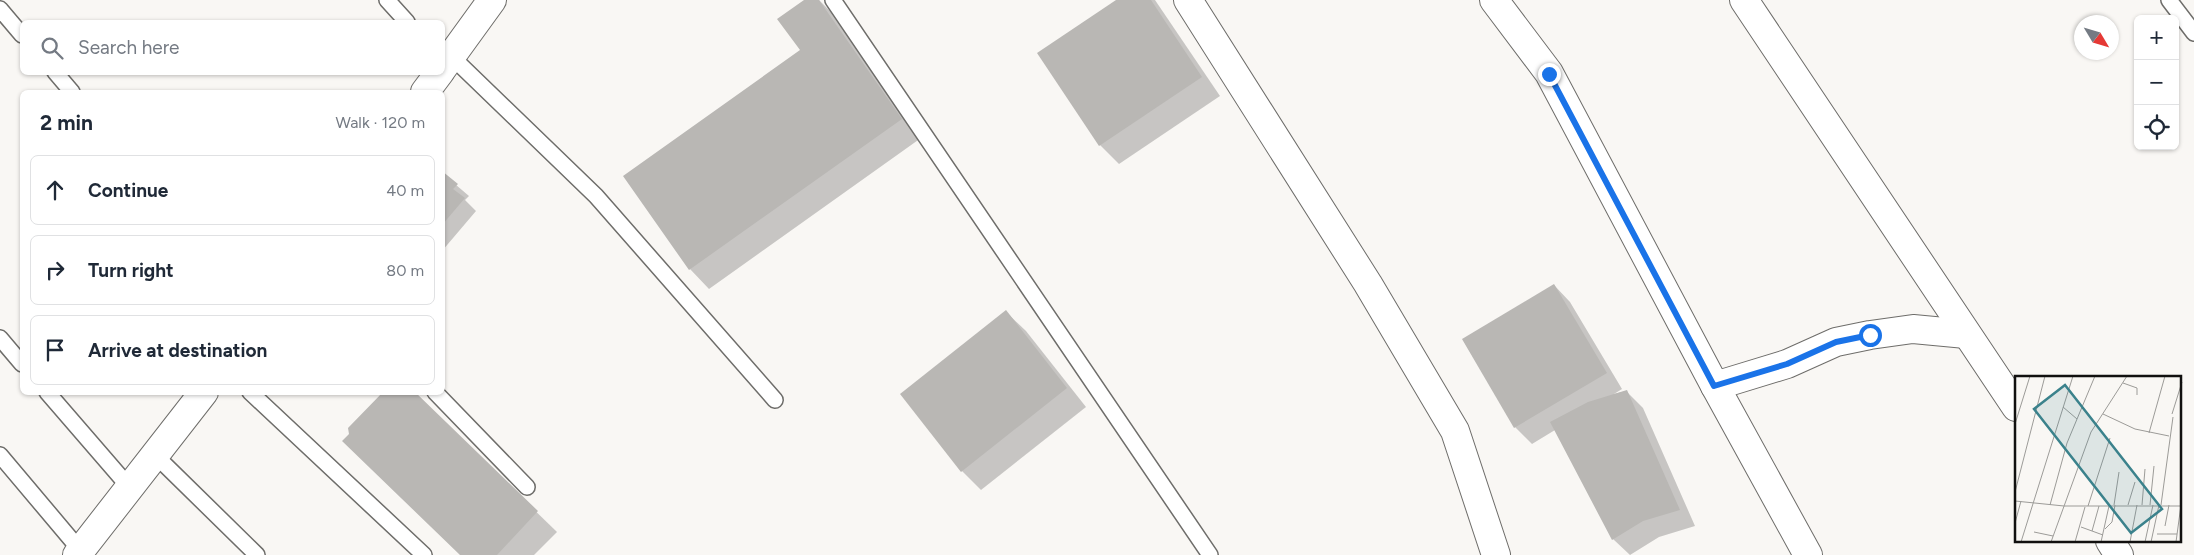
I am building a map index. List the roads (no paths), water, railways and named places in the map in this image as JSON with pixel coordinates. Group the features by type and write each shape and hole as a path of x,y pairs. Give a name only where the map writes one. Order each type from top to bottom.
{"street":[{"path":"445,64 492,0"},
{"path":"1188,0 1368,284 1455,432 1496,555"},
{"path":"1494,0 1549,74 1714,386 1808,555"},
{"path":"1744,0 2015,406"},
{"path":"426,90 437,75"},
{"path":"1714,386 1787,364 1836,342 1913,329 1966,334"},
{"path":"79,552 202,395"},
{"path":"2111,542 2119,555"}],"lane":[{"path":"386,0 405,20"},
{"path":"833,0 1210,555"},
{"path":"2169,0 2194,33"},
{"path":"0,9 20,33"},
{"path":"445,66 596,196 775,400"},
{"path":"58,75 70,90"},
{"path":"0,338 20,362"},
{"path":"50,395 130,488"},
{"path":"253,395 424,555"},
{"path":"438,395 528,487"},
{"path":"0,455 79,552"},
{"path":"155,455 257,555"}]}
